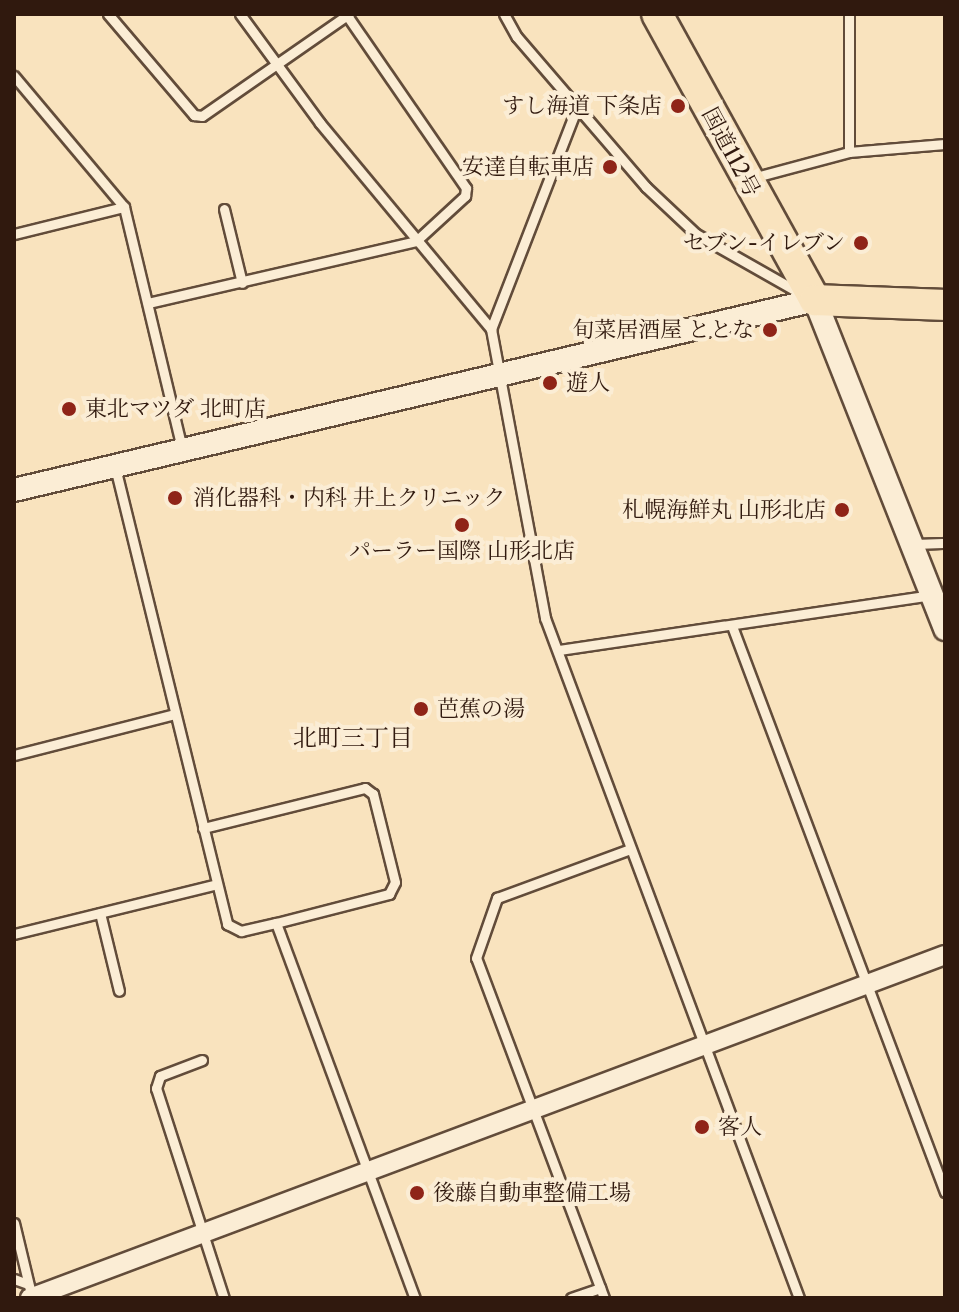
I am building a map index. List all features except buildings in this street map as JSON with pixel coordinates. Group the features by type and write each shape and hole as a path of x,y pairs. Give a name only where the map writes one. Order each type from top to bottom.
{"highway":[{"name":"国道112号","path":"657,14 744,180 815,300"},
{"path":"815,300 945,305"}],"street":[{"path":"14,490 815,300 945,629"},
{"path":"30,1294 201,1236 945,955"}],"lane":[{"path":"108,14 194,115 202,116 277,67 347,14 466,188 465,196 416,241 148,303"},
{"path":"240,14 277,67 416,241 491,329 503,372 545,618 799,1298"},
{"path":"504,14 517,37 646,187 696,234 739,263 815,300"},
{"path":"849,14 849,152"},
{"path":"14,76 124,207 182,448"},
{"path":"491,329 578,105"},
{"path":"744,180 849,152 945,144"},
{"path":"14,234 124,207"},
{"path":"224,209 242,283"},
{"path":"115,465 175,714 203,828 227,924 241,931 276,923 389,894 395,882 373,794 365,788 203,828"},
{"path":"912,544 945,543"},
{"path":"559,650 932,595"},
{"path":"732,626 945,1192"},
{"path":"14,755 175,714"},
{"path":"571,1298 602,1293 476,958 497,898 630,849"},
{"path":"14,934 217,884"},
{"path":"100,913 119,991"},
{"path":"276,923 415,1298"},
{"path":"202,1060 160,1076 156,1088 201,1236 224,1298"},
{"path":"14,1223 30,1294"},
{"path":"14,1279 30,1294"}],"place":[{"name":"すし海道 下条店","path":"678,106"},
{"name":"安達自転車店","path":"610,167"},
{"name":"セブン-イレブン","path":"861,243"},
{"name":"旬菜居酒屋 ととな","path":"770,330"},
{"name":"遊人","path":"550,383"},
{"name":"東北マツダ 北町店","path":"69,409"},
{"name":"消化器科・内科 井上クリニック","path":"175,498"},
{"name":"札幌海鮮丸 山形北店","path":"842,510"},
{"name":"パーラー国際 山形北店","path":"462,525"},
{"name":"芭蕉の湯","path":"421,709"},
{"name":"客人","path":"702,1127"},
{"name":"後藤自動車整備工場","path":"417,1193"}],"district":[{"name":"北町三丁目","path":"353,738"}]}
